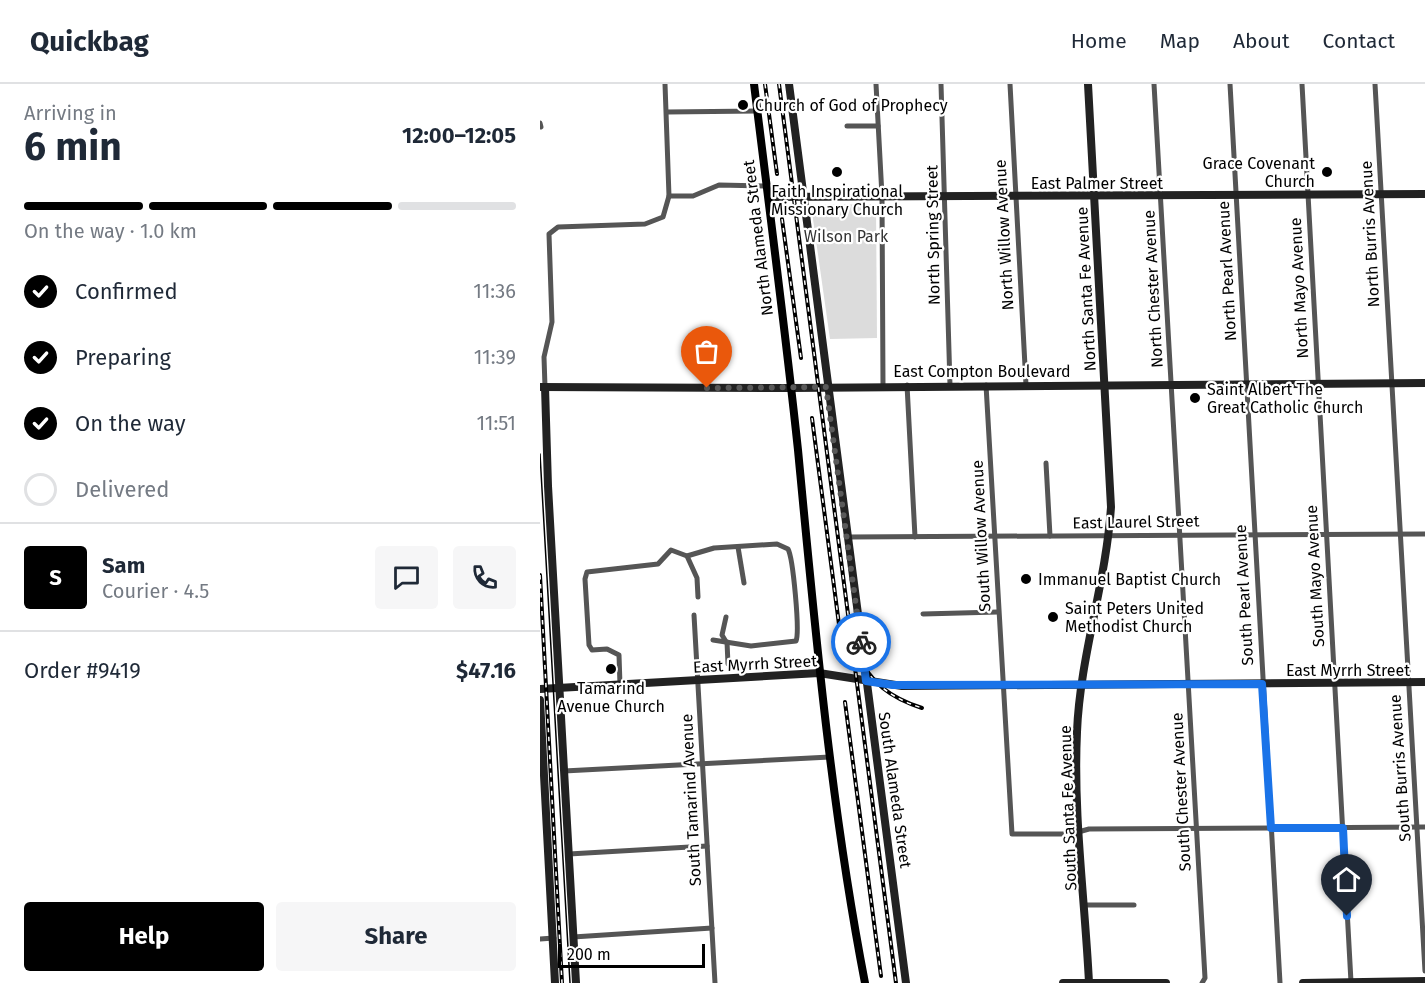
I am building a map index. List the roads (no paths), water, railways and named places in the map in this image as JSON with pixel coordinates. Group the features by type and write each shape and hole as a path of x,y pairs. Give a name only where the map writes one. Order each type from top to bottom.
{"main road":[{"name":"North Alameda Street","path":"754,84 791,388"},
{"path":"789,84 826,387"},
{"name":"North Santa Fe Avenue","path":"1088,84 1105,384"},
{"name":"East Palmer Street","path":"769,197 1425,194"},
{"name":"East Compton Boulevard","path":"542,387 791,388 883,385 1425,383"},
{"name":"South Santa Fe Avenue","path":"1089,983 1076,757 1081,686 1109,536 1111,507 1105,384"},
{"path":"542,387 556,688 564,771 576,983"},
{"name":"South Alameda Street","path":"826,387 848,537 906,983"},
{"path":"791,388 819,673 865,983"},
{"name":"East Myrrh Street","path":"540,689 819,673 902,686 1425,682"},
{"path":"540,700 544,856 554,938 555,983"},
{"path":"1304,983 1425,981"},
{"path":"1064,983 1166,983"}],"street":[{"path":"542,387 544,357 552,322 549,284 551,231 558,227 645,224 663,217 669,196 664,84"},
{"path":"876,84 882,196 883,385"},
{"name":"North Spring Street","path":"941,84 950,385"},
{"name":"North Willow Avenue","path":"1010,84 1026,385"},
{"name":"North Chester Avenue","path":"1154,84 1172,384"},
{"name":"North Pearl Avenue","path":"1230,84 1247,384"},
{"name":"North Mayo Avenue","path":"1302,84 1317,383"},
{"name":"North Burris Avenue","path":"1375,84 1392,383"},
{"path":"667,112 758,111"},
{"path":"847,126 878,126"},
{"path":"669,196 693,196 718,185 768,186"},
{"name":"South Mayo Avenue","path":"1317,383 1351,982"},
{"name":"South Burris Avenue","path":"1392,383 1425,971"},
{"name":"South Chester Avenue","path":"1172,384 1205,978 1202,983"},
{"name":"South Pearl Avenue","path":"1247,384 1280,983"},
{"path":"907,385 915,537"},
{"name":"South Willow Avenue","path":"986,385 1012,834 1080,832"},
{"path":"1046,463 1050,537"},
{"name":"East Laurel Street","path":"848,537 1425,534"},
{"path":"620,685 619,655 607,649 592,650 589,645 585,579 587,572 658,564 672,550 687,556 706,549 777,544 788,549 792,566 798,635 796,641 771,646 743,646 712,640"},
{"path":"738,547 744,583"},
{"path":"687,556 697,578 698,597"},
{"path":"923,614 998,612"},
{"name":"South Tamarind Avenue","path":"694,615 715,983"},
{"path":"726,617 722,635 726,641 728,664"},
{"path":"564,771 830,757"},
{"path":"1080,832 1197,828 1425,827"},
{"path":"568,854 707,846"},
{"path":"1084,905 1134,905"},
{"path":"573,937 712,928"},
{"path":"540,939 554,938"}],"tram line":[{"path":"540,454 570,983"}],"railway":[{"path":"765,84 777,174"},
{"path":"779,84 896,983"},
{"path":"782,219 801,358"},
{"path":"812,418 843,655"},
{"path":"540,575 562,983"},
{"path":"857,653 868,673 883,688 922,708"},
{"path":"845,702 881,976"}],"place":[{"name":"Church of God of Prophecy","path":"743,105"},
{"name":"Faith Inspirational Missionary Church","path":"837,172"},
{"name":"Grace Covenant Church","path":"1327,172"},
{"name":"Saint Albert The Great Catholic Church","path":"1195,398"},
{"name":"Immanuel Baptist Church","path":"1026,579"},
{"name":"Saint Peters United Methodist Church","path":"1053,617"},
{"name":"Tamarind Avenue Church","path":"611,669"}],"park label":[{"name":"Wilson Park","path":"846,236"}]}
